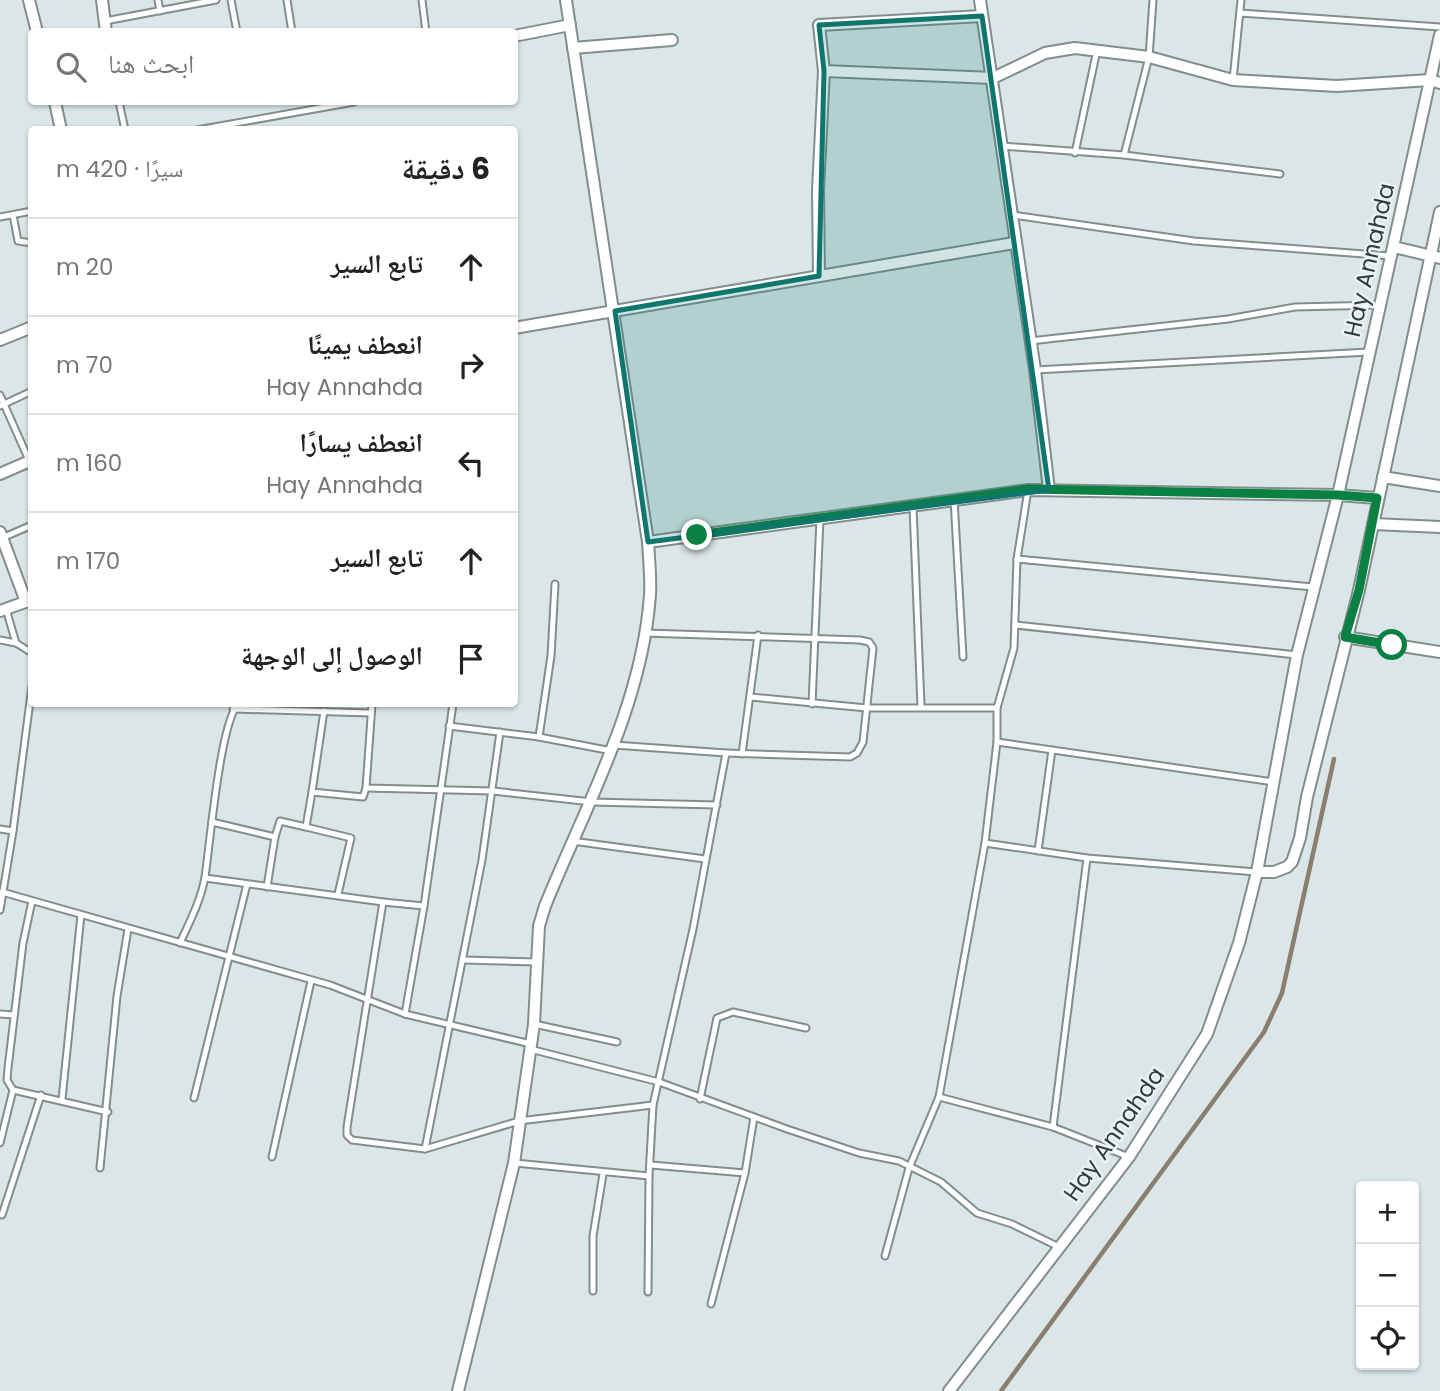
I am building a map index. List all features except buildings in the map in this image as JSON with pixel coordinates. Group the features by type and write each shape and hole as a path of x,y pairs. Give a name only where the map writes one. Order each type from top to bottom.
{"street":[{"path":"29,0 36,28"},
{"path":"102,0 106,26"},
{"path":"458,1391 514,1163 534,1024 537,962 545,906 613,748 645,633 650,593 648,542 566,0"},
{"path":"979,0 993,78 1014,243 1035,370 1049,490"},
{"path":"819,276 818,190 824,71 818,28 821,23 982,16"},
{"path":"518,35 570,25"},
{"name":"Hay Annahda","path":"948,1391 1129,1157 1207,1034 1239,943 1257,872 1297,655 1338,495 1380,305 1435,81 1440,35"},
{"path":"573,48 671,40"},
{"path":"824,71 993,78 1045,53 1075,48 1097,48 1149,57 1233,80 1337,86 1435,81"},
{"path":"56,105 60,126"},
{"path":"1257,872 1280,871 1292,862 1300,838 1307,797 1435,256 1440,212"},
{"path":"518,327 1014,243"},
{"path":"1393,252 1435,256"},
{"path":"0,340 28,329"},
{"path":"0,474 28,464"},
{"path":"1383,477 1440,486"},
{"path":"648,542 1028,489 1377,498"},
{"path":"1373,524 1440,527"},
{"path":"1,536 28,599"},
{"path":"3,610 28,601"},
{"path":"1345,637 1440,652"}],"lane":[{"path":"158,0 160,10"},
{"path":"106,26 160,10 216,0"},
{"path":"231,0 236,28"},
{"path":"287,0 291,28"},
{"path":"422,0 426,28"},
{"path":"1124,155 1149,57 1153,0"},
{"path":"1233,80 1241,0"},
{"path":"1240,13 1440,27"},
{"path":"1074,153 1097,48"},
{"path":"120,105 124,126"},
{"path":"305,105 306,111"},
{"path":"220,126 338,105"},
{"path":"1001,145 1124,155 1280,174"},
{"path":"0,217 28,212"},
{"path":"13,215 18,241 28,242"},
{"path":"1010,215 1194,241 1393,252"},
{"path":"1030,341 1228,318 1295,307 1380,305"},
{"path":"1035,370 1369,352"},
{"path":"2,405 28,393"},
{"path":"0,395 2,405 28,457"},
{"path":"885,1256 909,1168 939,1097 985,843 997,742 997,708 1014,648 1017,559 1028,489"},
{"path":"954,499 963,657"},
{"path":"913,506 921,706"},
{"path":"812,704 820,519"},
{"path":"1,536 28,526"},
{"path":"1017,559 1315,587"},
{"path":"539,737 551,656 555,584"},
{"path":"3,610 16,643"},
{"path":"1015,625 1297,655"},
{"path":"449,726 613,748 742,754 850,757 857,753 863,742 873,648 869,642 758,635 645,633"},
{"path":"742,754 758,635"},
{"path":"0,640 16,643 28,650"},
{"path":"750,697 867,708 997,708"},
{"path":"0,910 29,707"},
{"path":"180,943 198,904 205,878 212,822 235,707"},
{"path":"253,707 371,713"},
{"path":"312,792 363,797 366,788 372,707"},
{"path":"405,1014 442,792 452,707"},
{"path":"306,827 324,711"},
{"path":"425,1149 463,960 493,791 500,732"},
{"path":"997,742 1274,782"},
{"path":"1038,851 1052,750"},
{"path":"648,1292 649,1176 653,1105 693,929 726,752"},
{"path":"366,788 442,792 493,791 592,802 717,805"},
{"path":"267,887 280,821 351,838 338,894"},
{"path":"212,822 275,836"},
{"path":"0,829 13,831"},
{"path":"572,841 705,859"},
{"path":"985,843 1087,858 1257,872"},
{"path":"1053,1127 1087,858"},
{"path":"205,878 424,906"},
{"path":"194,1098 247,884"},
{"path":"2,892 366,997 405,1014 659,1082 700,1099 859,1153 899,1161 941,1182 977,1213 1012,1224 1059,1247"},
{"path":"0,1143 13,1090 7,1080 32,901"},
{"path":"383,902 366,997 347,1135 352,1140 425,1149 519,1121 653,1105"},
{"path":"62,1099 82,915"},
{"path":"100,1168 108,1112 117,996 128,929"},
{"path":"463,960 537,962"},
{"path":"272,1157 311,981"},
{"path":"700,1099 717,1018 722,1013 733,1012 806,1028"},
{"path":"0,1014 14,1015"},
{"path":"534,1024 617,1042"},
{"path":"13,1090 62,1099 108,1112"},
{"path":"2,1215 41,1095"},
{"path":"939,1097 1053,1127 1129,1157"},
{"path":"711,1304 745,1173 754,1117"},
{"path":"514,1163 603,1174 649,1176"},
{"path":"651,1165 745,1173"},
{"path":"593,1291 593,1236 603,1174"}],"highlighted area":[{"path":"982,16 1049,490 648,542 615,311 819,276 824,71 819,25"}],"waterway":[{"path":"1001,1391 1264,1032 1282,993 1334,759"}],"route":[{"path":"697,535 1028,489 1377,498 1359,590 1345,637 1392,645"}]}
